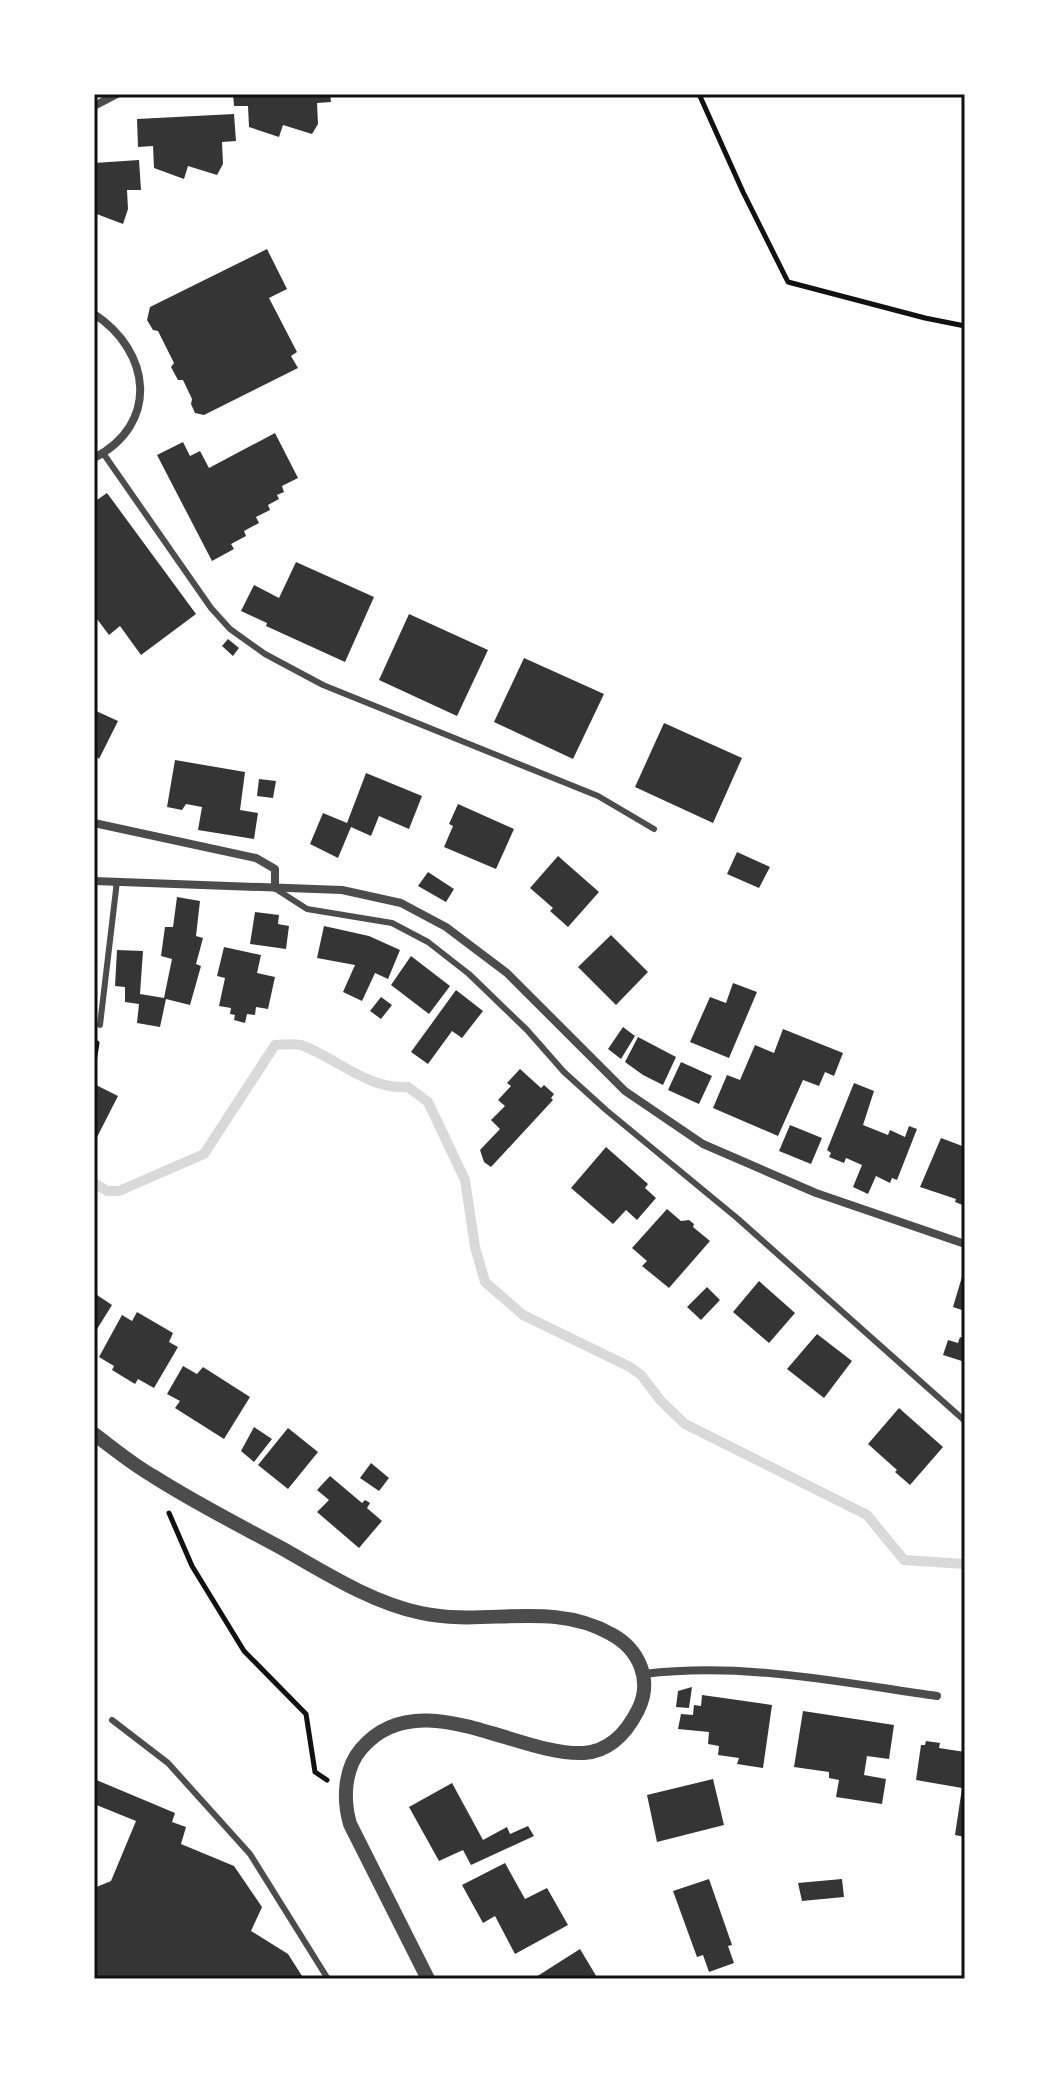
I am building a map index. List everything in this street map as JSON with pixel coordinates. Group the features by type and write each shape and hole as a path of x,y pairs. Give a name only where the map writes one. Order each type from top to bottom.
{"street":[{"path":"94,106 117,94"},
{"path":"94,314 112,326 129,346 138,365 141,392 137,413 126,433 94,458"},
{"path":"94,823 256,858 275,869 275,888"},
{"path":"94,881 342,890 401,903 446,927 507,973 625,1091 703,1144 816,1193 965,1244"},
{"path":"94,1434 152,1476 319,1569 386,1601 421,1613 447,1616 536,1614 566,1618 613,1634 629,1646 638,1658 644,1674 640,1705 621,1736 605,1748 585,1753 559,1750 458,1724 428,1720 406,1722 386,1730 368,1741 356,1755 346,1792 346,1808 354,1831 428,1979"},
{"path":"644,1674 688,1669 751,1670 937,1696"}],"lane":[{"path":"103,453 211,608 230,629 265,654 323,685 598,796 654,829"},
{"path":"100,1025 117,881"},
{"path":"275,888 307,909 392,923 428,942 469,974 527,1030 564,1072 606,1110 737,1218 965,1421"},
{"path":"112,1720 168,1763 250,1854 328,1979"}],"path":[{"path":"699,94 788,282 965,326"},
{"path":"152,1476 192,1566 244,1651 306,1714 315,1772 346,1792"}],"building":[{"path":"233,94 330,94 331,102 317,103 318,124 312,134 283,125 279,137 249,127 248,106 234,106"},
{"path":"234,114 236,141 222,142 223,164 217,175 188,166 184,179 154,168 153,146 138,147 137,119"},
{"path":"139,160 141,190 127,190 128,209 123,224 94,213 94,163"},
{"path":"267,249 287,289 269,298 297,352 291,356 298,368 204,415 195,413 192,399 183,380 178,380 171,367 174,363 158,331 153,330 147,320 150,307"},
{"path":"275,433 298,478 282,486 284,492 277,495 279,499 268,505 270,510 256,517 259,523 244,531 246,536 231,544 234,549 212,561 157,455 183,442 190,456 200,451 209,468"},
{"path":"107,493 196,614 141,655 120,626 109,635 94,615 94,502"},
{"path":"296,562 374,597 345,662 266,626 267,623 241,611 254,585 279,598"},
{"path":"409,614 488,650 457,716 379,680"},
{"path":"228,639 239,648 233,656 222,646"},
{"path":"524,658 604,694 573,759 494,722"},
{"path":"94,710 118,721 94,763"},
{"path":"664,723 742,758 713,823 635,787"},
{"path":"175,760 245,772 240,810 258,813 254,839 198,830 202,807 186,804 182,810 167,807"},
{"path":"366,773 422,796 409,829 379,816 371,836 351,827 338,858 310,844 323,813 347,823"},
{"path":"259,779 276,781 273,798 257,796"},
{"path":"458,804 514,829 496,869 444,847"},
{"path":"737,852 770,867 759,888 727,874"},
{"path":"558,856 599,892 568,927 550,911 553,908 530,888"},
{"path":"428,872 454,889 446,902 418,886"},
{"path":"177,897 200,901 196,936 203,938 196,964 201,966 190,1005 166,999 160,1027 137,1023 139,1004 125,1002 125,987 115,986 117,950 143,951 140,994 164,998 172,959 161,956 165,927 173,927"},
{"path":"255,912 279,915 278,924 289,926 286,949 250,944"},
{"path":"324,926 369,936 400,950 388,979 375,973 362,1001 343,992 355,965 317,958"},
{"path":"611,935 648,972 616,1005 578,967"},
{"path":"224,947 261,955 257,973 275,977 268,1009 256,1007 255,1015 247,1014 245,1023 234,1020 235,1015 230,1014 231,1008 219,1006 225,978 217,976"},
{"path":"411,956 450,986 429,1014 391,985"},
{"path":"733,983 757,992 729,1058 690,1042 710,997 726,1003"},
{"path":"456,990 483,1011 462,1038 452,1031 428,1064 411,1052"},
{"path":"381,997 392,1005 381,1019 370,1011"},
{"path":"623,1027 635,1036 621,1059 608,1049"},
{"path":"783,1029 843,1053 834,1076 825,1072 819,1086 803,1080 778,1136 713,1108 727,1075 740,1080 755,1045 774,1053"},
{"path":"638,1037 676,1057 663,1085 625,1062"},
{"path":"681,1062 712,1076 699,1104 668,1090"},
{"path":"520,1069 541,1088 544,1085 554,1094 553,1100 491,1167 484,1162 480,1150 500,1129 491,1120 505,1106 498,1100 511,1086 507,1083"},
{"path":"854,1083 874,1091 863,1125 888,1135 890,1130 905,1137 909,1126 917,1129 897,1180 892,1178 890,1183 876,1176 868,1194 853,1187 862,1165 846,1158 844,1163 829,1157 831,1153 827,1150"},
{"path":"94,1084 118,1096 94,1143"},
{"path":"790,1125 822,1138 811,1164 779,1151"},
{"path":"941,1138 965,1147 965,1206 955,1202 956,1199 920,1187"},
{"path":"606,1147 648,1184 645,1188 656,1198 637,1220 626,1210 613,1224 571,1188"},
{"path":"667,1209 681,1221 689,1220 710,1241 669,1288 642,1266 647,1261 632,1248"},
{"path":"965,1270 965,1311 953,1307"},
{"path":"759,1281 795,1313 769,1343 733,1312"},
{"path":"707,1287 720,1300 701,1320 687,1307"},
{"path":"94,1293 112,1305 94,1334"},
{"path":"137,1312 173,1333 169,1342 178,1347 154,1388 138,1379 135,1384 112,1370 114,1366 99,1357 122,1315 132,1321"},
{"path":"817,1334 852,1361 824,1398 787,1369"},
{"path":"960,1337 965,1339 965,1362 943,1355 948,1340 958,1343"},
{"path":"183,1366 197,1374 203,1367 250,1397 224,1439 175,1408 180,1401 167,1394"},
{"path":"899,1408 943,1447 910,1485 868,1444"},
{"path":"254,1427 272,1439 254,1462 241,1451"},
{"path":"288,1428 318,1452 288,1489 258,1465"},
{"path":"371,1463 389,1478 379,1491 360,1478"},
{"path":"330,1476 362,1503 365,1500 370,1503 367,1508 382,1521 359,1548 317,1512 329,1500 317,1490"},
{"path":"692,1687 689,1708 676,1707 678,1691"},
{"path":"702,1695 772,1705 763,1768 737,1764 739,1758 718,1755 719,1746 708,1744 709,1732 678,1729 681,1714 693,1715 694,1705 701,1706"},
{"path":"803,1711 894,1725 889,1759 867,1756 864,1775 886,1779 882,1804 836,1797 839,1780 829,1778 829,1772 794,1767"},
{"path":"926,1741 940,1743 939,1748 965,1752 965,1837 955,1835 962,1788 916,1780 921,1745 925,1745"},
{"path":"94,1779 175,1813 172,1822 186,1827 181,1844 234,1866 262,1907 251,1931 288,1954 304,1979 250,1979 245,1976 244,1979 94,1979 94,1888 111,1881 136,1821 94,1804"},
{"path":"713,1779 724,1825 657,1842 647,1795"},
{"path":"452,1783 483,1840 507,1827 510,1834 528,1826 534,1836 471,1865 463,1850 439,1861 409,1807"},
{"path":"505,1863 525,1899 547,1888 568,1925 515,1954 495,1916 483,1923 462,1885"},
{"path":"709,1879 732,1945 728,1946 734,1963 709,1972 703,1955 697,1957 673,1891"},
{"path":"842,1879 844,1897 802,1901 798,1883"},
{"path":"580,1949 598,1979 537,1979 536,1977"}],"waterway":[{"path":"94,1183 107,1191 119,1191 204,1154 275,1045 301,1045 379,1084 408,1087 428,1102 465,1180 475,1247 485,1282 523,1315 630,1367 685,1424 867,1515 904,1560 965,1564"}]}
